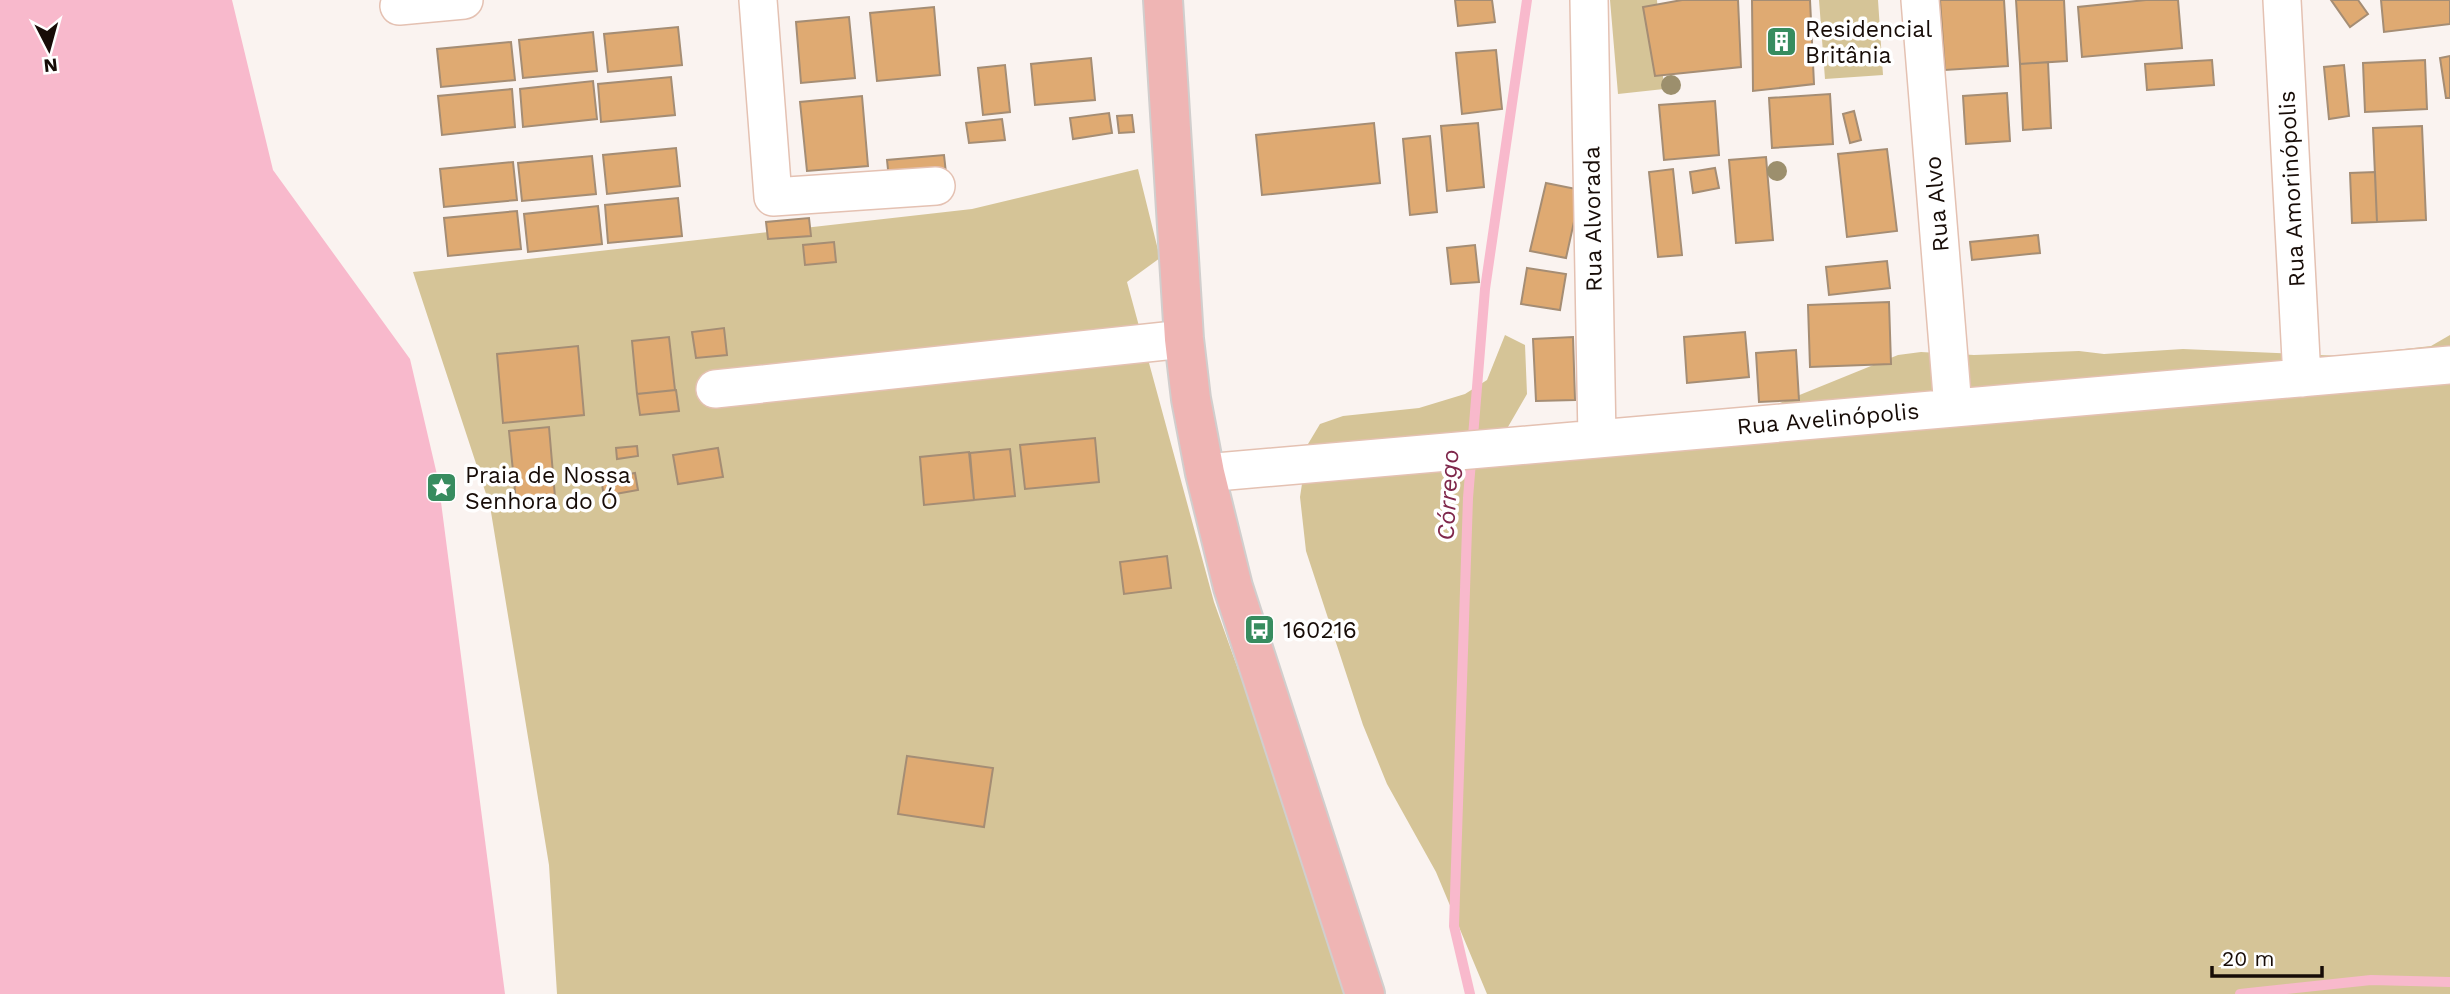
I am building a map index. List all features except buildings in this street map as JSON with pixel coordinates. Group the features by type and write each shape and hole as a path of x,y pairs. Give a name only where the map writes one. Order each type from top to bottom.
{"main road":[{"path":"1163,0 1184,339 1191,399 1205,473 1233,587 1365,994"}],"street":[{"path":"399,5 464,0"},
{"path":"758,0 773,197 936,186"},
{"name":"Rua Alvorada","path":"1589,0 1597,439"},
{"name":"Rua Alvo","path":"1920,0 1954,408"},
{"name":"Rua Amorinópolis","path":"2282,0 2302,378"},
{"path":"715,389 1184,339"},
{"name":"Rua Avelinópolis","path":"1205,473 2450,365"}],"shaded area":[{"path":"0,0 232,0 273,170 410,359 438,479 505,994 0,994"},
{"path":"1610,0 1657,0 1664,89 1618,94"},
{"path":"1819,0 1878,0 1883,75 1825,79"},
{"path":"1138,169 1160,258 1127,282 1214,602 1354,994 557,994 549,865 490,506 413,272 972,209"},
{"path":"1505,335 1525,345 1527,394 1501,439 1760,411 1898,355 1921,352 1974,355 2079,351 2104,354 2183,349 2342,356 2431,346 2450,335 2450,994 1487,994 1436,872 1387,784 1363,725 1306,551 1300,497 1308,444 1320,424 1343,416 1419,408 1465,394 1487,380"}],"waterway":[{"name":"Córrego","path":"1470,994 1454,926 1468,498 1485,289 1527,0"},
{"path":"2240,994 2371,980 2450,982"}],"place":[{"name":"Residencial Britânia","path":"1782,42"},
{"name":"Praia de Nossa Senhora do Ó","path":"442,488"},
{"name":"160216","path":"1260,630"}]}
